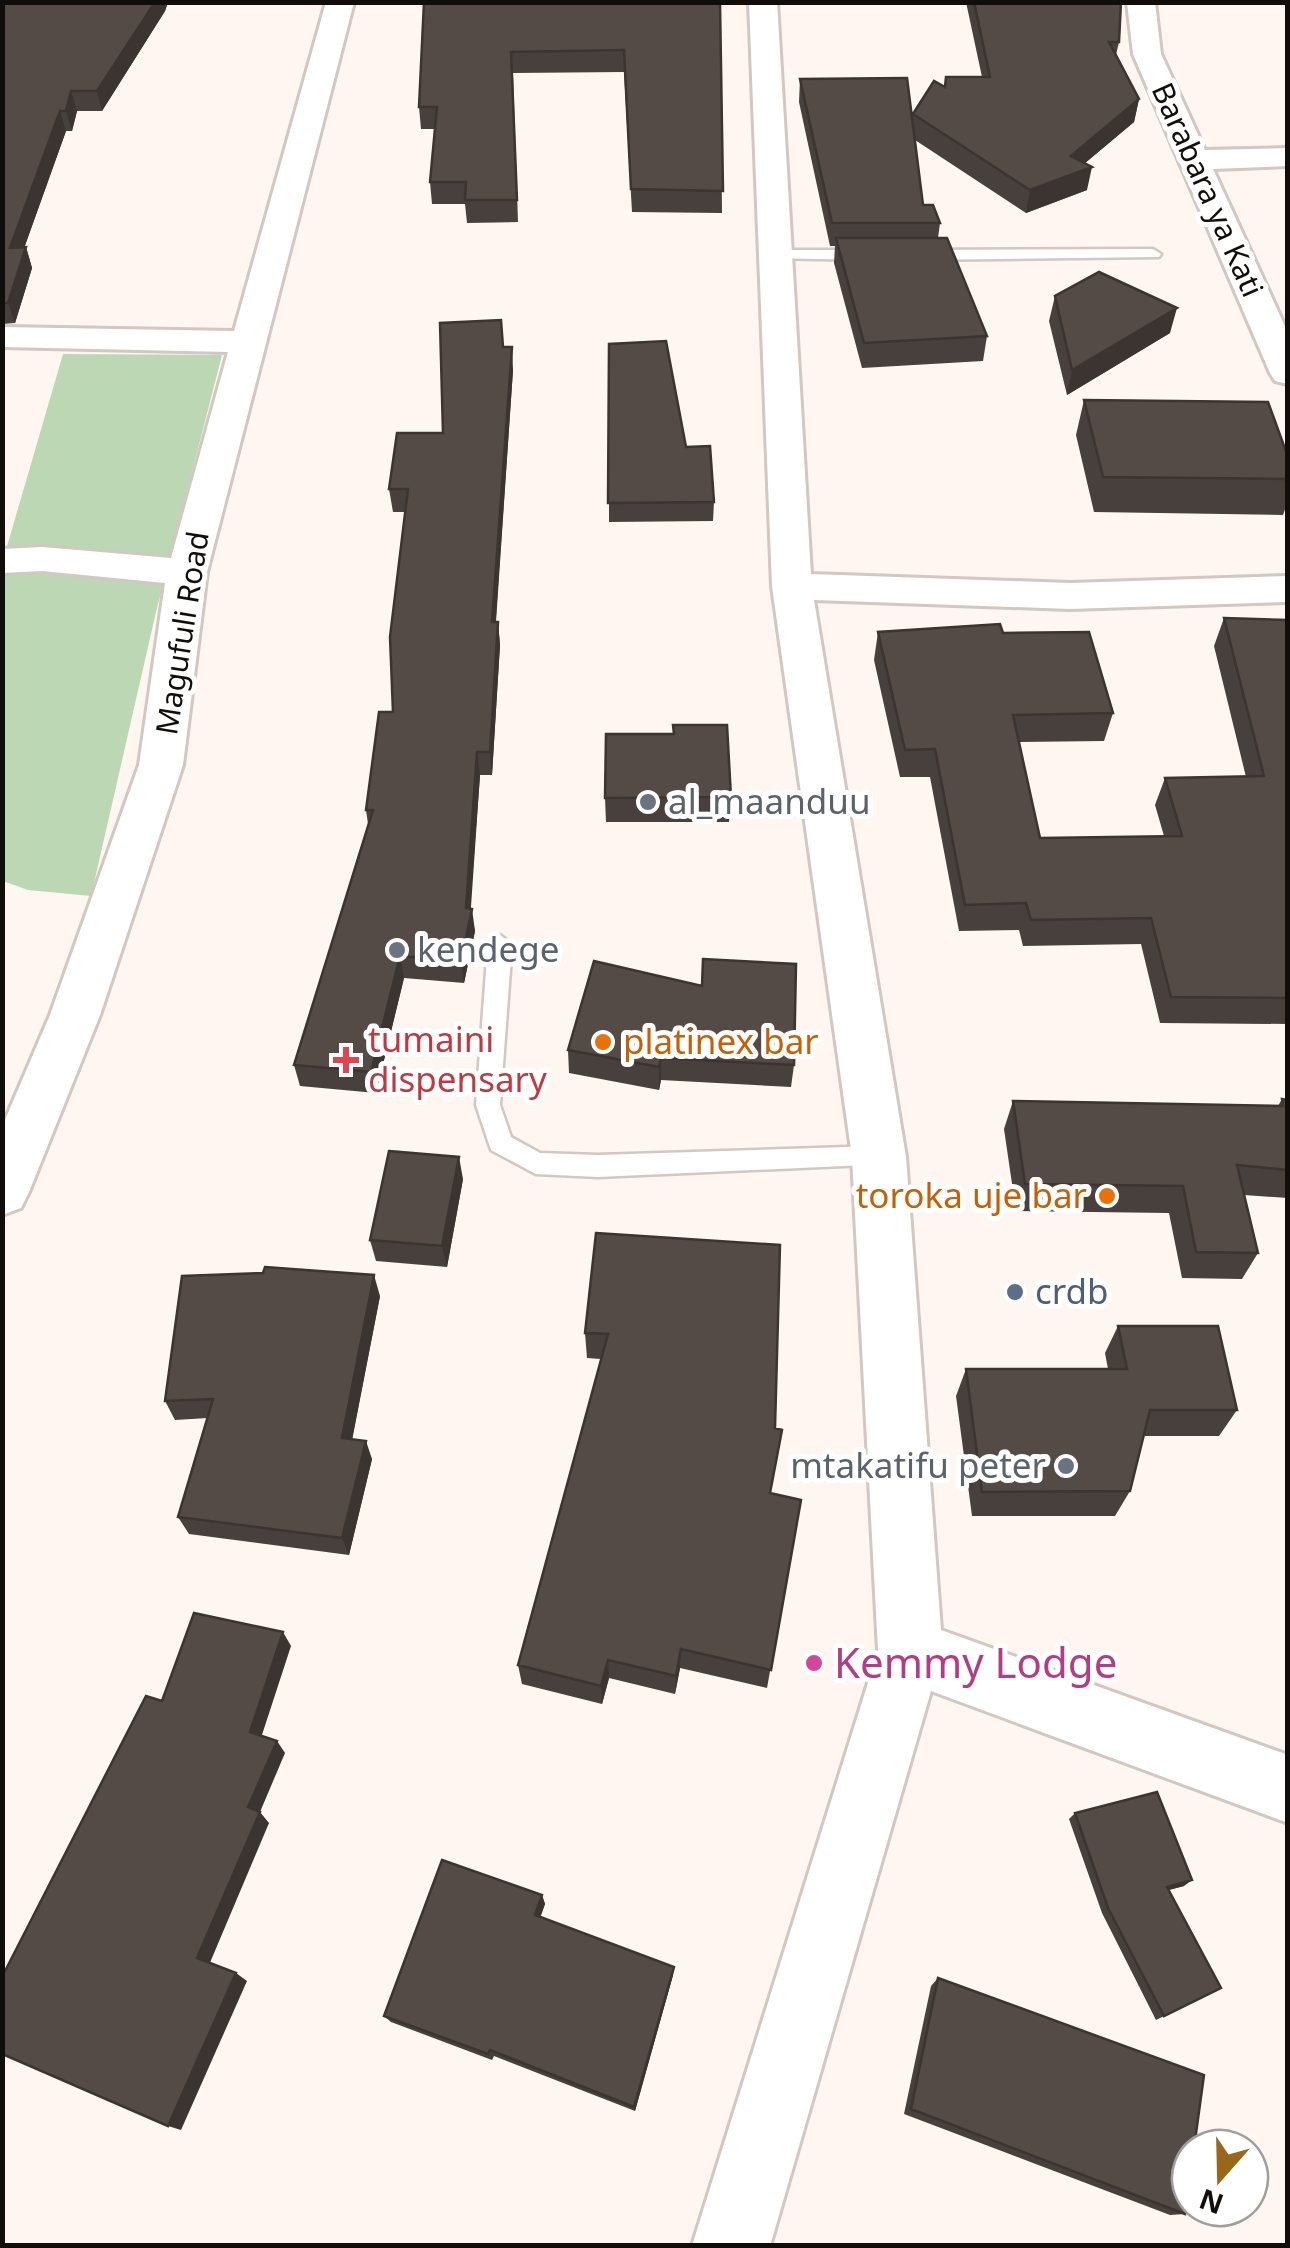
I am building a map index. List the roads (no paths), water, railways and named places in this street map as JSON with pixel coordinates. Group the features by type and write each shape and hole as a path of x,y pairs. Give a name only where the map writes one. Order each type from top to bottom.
{"street":[{"name":"Magufuli Road","path":"2,1192 75,1015 162,765 187,572 340,2"},
{"path":"731,2246 910,1651 879,1157 792,586 763,2"},
{"name":"Barabara ya Kati","path":"1141,2 1147,54 1288,372"},
{"path":"1194,160 1288,157"},
{"path":"2,338 248,342"},
{"path":"2,561 42,559 187,572"},
{"path":"792,586 1070,596 1288,589"},
{"path":"910,1651 1288,1789"}],"lane":[{"path":"774,256 1152,254"},
{"path":"500,944 488,1105 500,1143 536,1162 598,1166 879,1157"}],"place":[{"name":"al_maanduu","path":"648,802"},
{"name":"kendege","path":"397,950"},
{"name":"platinex bar","path":"603,1042"},
{"name":"tumaini dispensary","path":"346,1060"},
{"name":"toroka uje bar","path":"1107,1196"},
{"name":"crdb","path":"1015,1292"},
{"name":"mtakatifu peter","path":"1066,1466"},
{"name":"Kemmy Lodge","path":"814,1663"}]}
